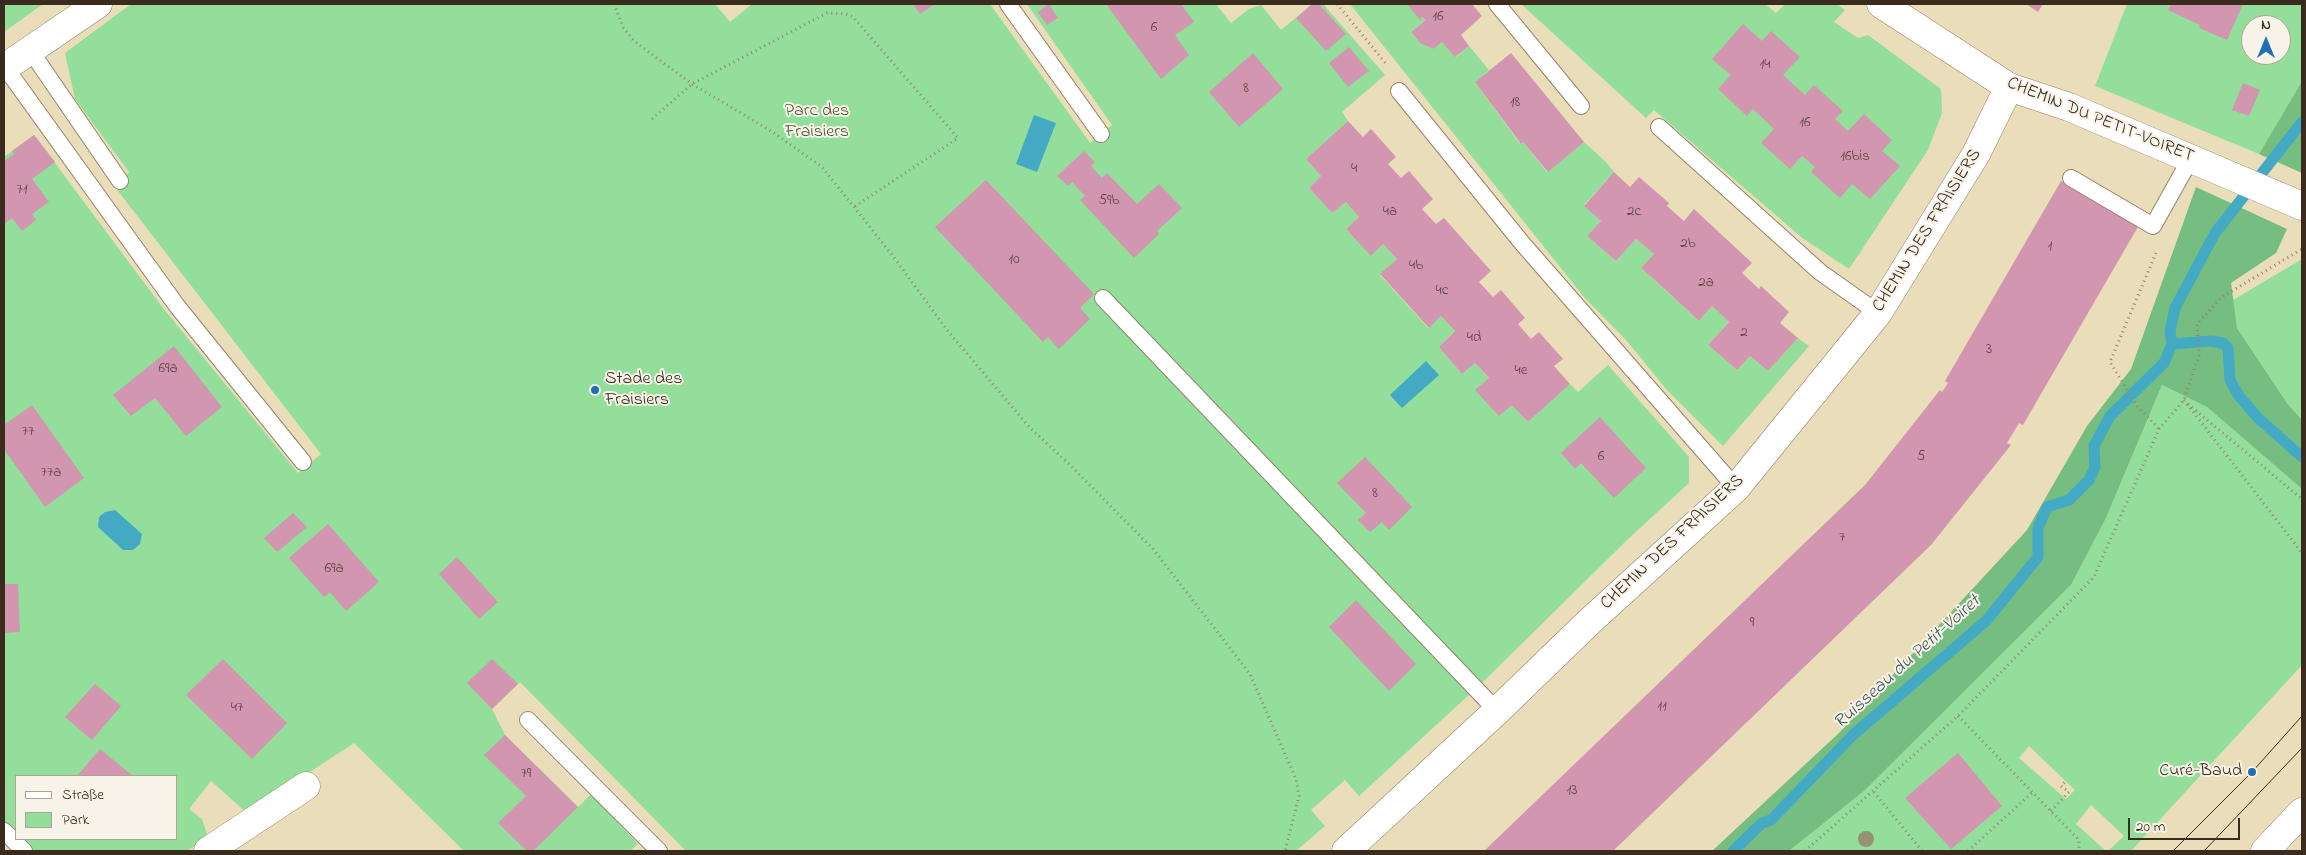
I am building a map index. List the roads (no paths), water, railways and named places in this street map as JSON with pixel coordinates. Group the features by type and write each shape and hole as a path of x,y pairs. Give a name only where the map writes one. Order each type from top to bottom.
{"street":[{"path":"4,68 98,4"},
{"name":"CHEMIN DU PETIT-VOIRET","path":"1881,4 2009,87 2069,107 2302,206"},
{"name":"CHEMIN DES FRAISIERS","path":"1346,851 1497,711 1589,622 1736,488 1878,313 1976,154 2009,87"},
{"path":"208,851 306,786"},
{"path":"2265,851 2302,812"}],"lane":[{"path":"1008,4 1101,134"},
{"path":"1498,4 1581,106"},
{"path":"30,50 120,181"},
{"path":"4,68 177,306 303,462"},
{"path":"1399,91 1522,243 1736,488"},
{"path":"1659,127 1820,272 1878,313"},
{"path":"2071,178 2153,226 2200,162"},
{"path":"1102,298 1497,711"},
{"path":"528,720 659,851"},
{"path":"4,831 24,851"}],"water":[{"path":"1034,115 1056,123 1037,172 1016,164"},
{"path":"1426,361 1439,375 1402,408 1390,395"},
{"path":"115,510 142,534 140,544 133,550 123,550 98,527 99,517 105,512"}],"waterway":[{"path":"2302,122 2215,233 2175,308 2170,331 2172,344 2211,341 2223,343 2228,348 2230,380 2239,396 2258,418 2302,457"},
{"name":"Ruisseau du Petit-Voiret","path":"1733,851 1762,823 1771,820 1853,735 1986,621 2038,557 2038,528 2047,507 2069,500 2089,480 2095,467 2094,446 2110,416 2164,363 2172,344"}],"tram line":[{"path":"2173,851 2252,772 2302,716"},
{"path":"2204,851 2302,748"}],"place":[{"name":"Stade des Fraisiers","path":"595,390"},
{"name":"Curé-Baud","path":"2252,772"}],"park label":[{"name":"Parc des Fraisiers","path":"817,122"}]}
